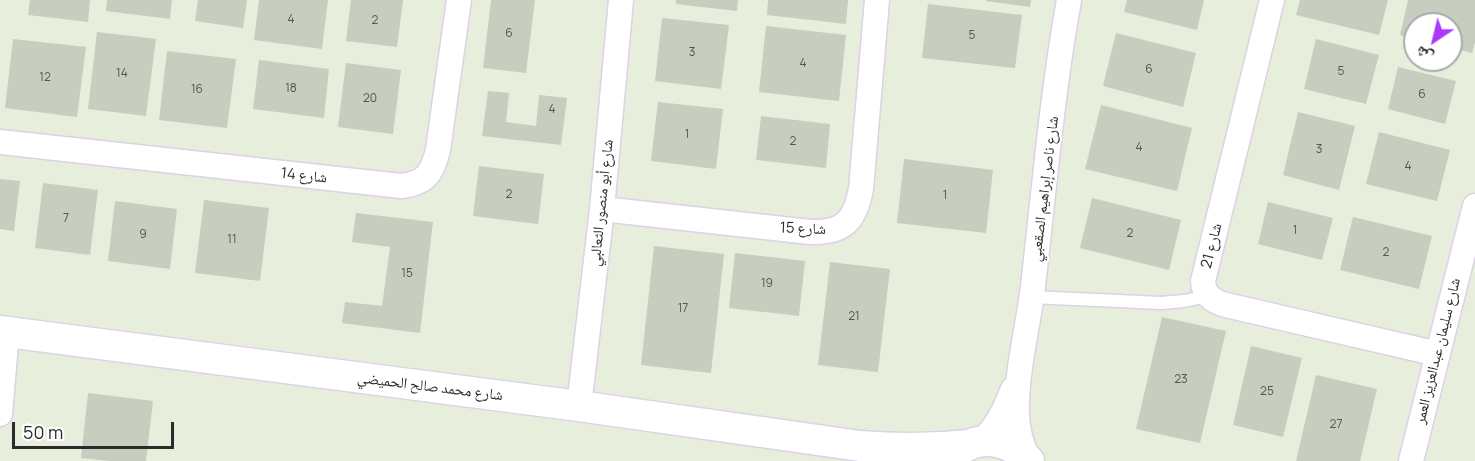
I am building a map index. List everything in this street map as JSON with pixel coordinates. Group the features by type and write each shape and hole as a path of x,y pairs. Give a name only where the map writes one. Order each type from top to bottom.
{"street":[{"name":"شارع 14","path":"0,142 400,186 418,183 430,172 438,150 459,0"},
{"name":"شارع أبو منصور الثعالبي","path":"579,406 602,209 621,0"},
{"name":"شارع 15","path":"602,209 810,232 834,231 848,223 856,209 861,189 877,0"},
{"name":"شارع ناصر إبراهيم الصقعبي","path":"1029,461 1018,428 1018,378 1032,297 1056,87 1069,0"},
{"name":"شارع 21","path":"1208,296 1204,290 1203,281 1272,0"},
{"name":"شارع سليمان عبدالعزيز العمر","path":"1411,461 1475,206"},
{"path":"1208,296 1221,304 1438,354"},
{"path":"0,414 3,331"},
{"name":"شارع محمد صالح الحميضي","path":"3,331 579,406 860,446 966,449 991,441 1013,447 1029,461"},
{"name":"شارع ناصر إبراهيم الصقعبي","path":"966,449 990,433 1000,419 1018,378"},
{"name":"شارع محمد صالح الحميضي","path":"860,446 887,461"}],"lane":[{"path":"1032,297 1148,303 1173,302 1208,296"}],"building":[{"path":"30,0 90,0 88,22 28,15"},
{"path":"107,0 172,0 170,19 106,11"},
{"path":"198,0 247,0 243,28 195,21"},
{"path":"259,0 328,0 322,49 254,40"},
{"path":"351,0 403,0 397,47 346,41"},
{"path":"491,0 535,0 526,73 483,68"},
{"path":"676,0 738,0 737,11 676,4"},
{"path":"768,0 848,0 846,24 767,15"},
{"path":"986,0 1031,0 1030,7"},
{"path":"1127,0 1204,0 1197,30 1124,12"},
{"path":"1300,0 1388,0 1379,35 1296,15"},
{"path":"1408,0 1475,0 1475,42 1472,53 1463,51 1463,12 1405,12"},
{"path":"928,4 1022,15 1015,68 922,58"},
{"path":"662,18 729,25 721,89 655,81"},
{"path":"766,26 846,35 839,101 759,92"},
{"path":"97,32 156,39 146,116 88,109"},
{"path":"1116,33 1196,53 1183,107 1103,86"},
{"path":"13,39 86,47 77,117 5,108"},
{"path":"1316,39 1379,55 1366,104 1304,89"},
{"path":"167,51 236,59 227,128 159,120"},
{"path":"259,60 329,69 324,118 253,109"},
{"path":"346,63 401,70 393,134 338,127"},
{"path":"1398,67 1403,68 1403,72 1419,72 1456,81 1445,124 1388,109"},
{"path":"488,91 509,93 506,122 536,126 539,95 567,98 561,145 482,136"},
{"path":"658,102 723,109 716,169 651,161"},
{"path":"1101,105 1192,128 1177,191 1085,169"},
{"path":"1298,112 1355,126 1339,190 1283,175"},
{"path":"761,116 830,124 826,168 756,160"},
{"path":"1379,132 1450,150 1437,201 1366,184"},
{"path":"904,159 993,170 986,233 897,223"},
{"path":"479,166 544,174 538,224 473,216"},
{"path":"0,179 20,181 14,231 0,229"},
{"path":"43,183 98,190 90,255 35,248"},
{"path":"1092,198 1181,220 1169,270 1080,248"},
{"path":"204,200 269,208 260,281 195,273"},
{"path":"115,201 177,209 170,269 108,261"},
{"path":"1268,202 1333,218 1322,260 1258,244"},
{"path":"356,213 433,222 420,333 342,323 345,302 382,306 390,247 352,242"},
{"path":"1353,217 1432,236 1419,289 1340,270"},
{"path":"654,246 724,254 711,373 641,365"},
{"path":"735,253 805,261 799,316 729,308"},
{"path":"830,262 890,269 878,372 818,365"},
{"path":"1162,317 1226,331 1200,443 1136,429"},
{"path":"1251,346 1302,358 1283,437 1233,425"},
{"path":"1316,375 1377,389 1360,461 1296,461"},
{"path":"88,393 153,401 146,461 81,458"}]}
